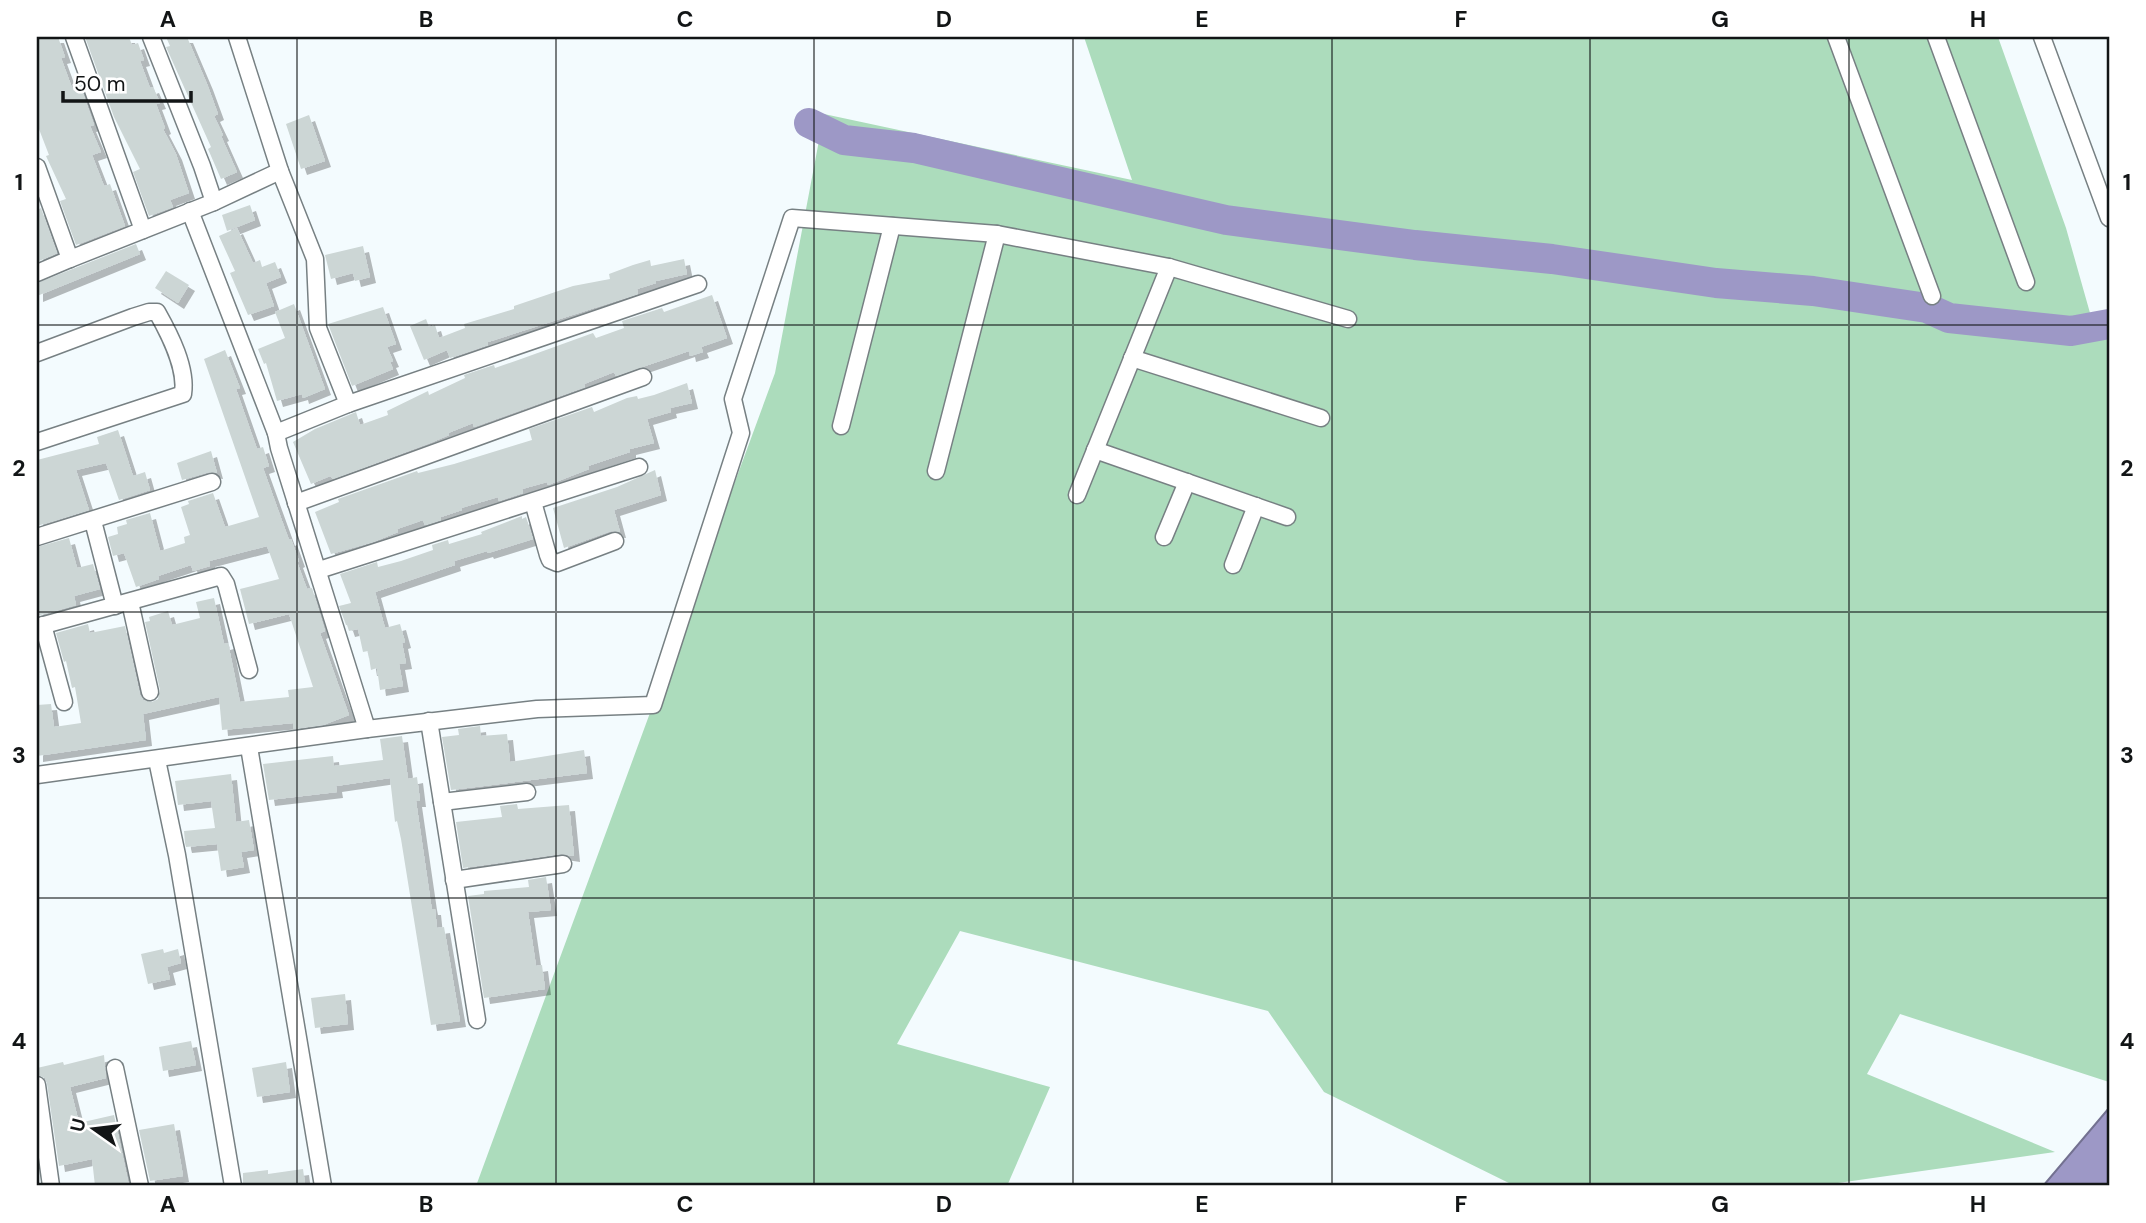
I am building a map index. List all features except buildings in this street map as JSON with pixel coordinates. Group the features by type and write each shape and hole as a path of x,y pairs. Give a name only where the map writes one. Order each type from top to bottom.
{"street":[{"path":"74,37 143,230"},
{"path":"151,37 214,202"},
{"path":"237,37 280,171 316,260 318,328 348,404"},
{"path":"1836,37 1932,296"},
{"path":"1936,37 2026,282"},
{"path":"2042,37 2104,188 2109,218"},
{"path":"37,167 70,259"},
{"path":"37,273 214,202 280,171"},
{"path":"190,211 276,433 367,729"},
{"path":"37,775 429,721 537,709 653,705 741,433 733,399 792,218 997,234 1168,267 1348,319"},
{"path":"841,426 892,226"},
{"path":"936,471 997,234"},
{"path":"1077,495 1168,267"},
{"path":"276,433 348,404 698,284"},
{"path":"37,353 133,317 157,312 184,382 183,394 37,443"},
{"path":"1132,358 1321,418"},
{"path":"296,503 643,377"},
{"path":"1095,450 1287,517"},
{"path":"319,570 639,467"},
{"path":"37,537 212,482"},
{"path":"1164,537 1187,482"},
{"path":"533,502 548,555 550,560 557,564 615,541"},
{"path":"1233,565 1256,506"},
{"path":"93,521 150,692"},
{"path":"64,702 40,626 221,576 226,584 249,670"},
{"path":"429,721 477,1020"},
{"path":"249,747 323,1186"},
{"path":"157,760 172,829 233,1186"},
{"path":"442,802 527,792"},
{"path":"454,880 563,864"},
{"path":"115,1068 139,1186"},
{"path":"37,1085 51,1186"}],"green space":[{"path":"1084,37 1998,37 2066,228 2092,320 2109,323 2109,1082 1900,1014 1867,1074 2055,1152 1817,1186 1515,1186 1324,1092 1268,1011 960,931 897,1044 1050,1087 1007,1186 476,1186 775,373 824,114 1132,180"}],"shaded area":[{"path":"2109,1108 2109,1186 2043,1186"}],"waterway":[{"path":"809,123 844,140 914,148 1226,220 1415,245 1552,259 1716,283 1813,291 1927,308 1949,318 2071,331 2109,324"}]}
